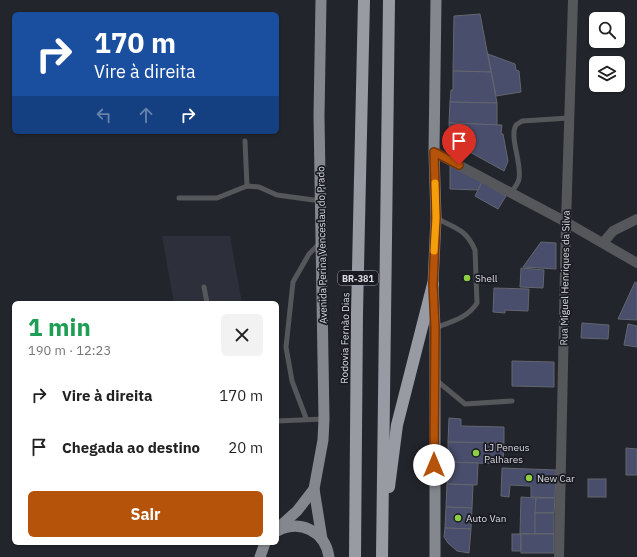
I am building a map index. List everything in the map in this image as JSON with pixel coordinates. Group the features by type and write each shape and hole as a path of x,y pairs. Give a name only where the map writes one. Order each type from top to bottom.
{"highway":[{"name":"Rodovia Fernão Dias","path":"355,557 357,313 364,0"},
{"name":"BR-381","path":"382,557 389,0"},
{"path":"382,544 397,425 433,284"}],"main road":[{"name":"Avenida Perina Venceslau do Prado","path":"320,0 319,116 322,201 321,243 324,419 323,440 314,489 322,538 328,549 329,557"},
{"path":"435,557 435,328 433,284 436,218 434,152 436,0"},
{"name":"Avenida Perina Venceslau do Prado","path":"279,528 298,511 314,489"},
{"path":"279,530 294,526 305,527 314,531 322,538"},
{"path":"260,557 264,545"}],"street":[{"name":"Rua Miguel Henriques da Silva","path":"559,557 566,222 573,0"},
{"path":"434,152 566,222 637,263"},
{"path":"603,243 613,231 637,219"}],"lane":[{"path":"511,193 518,182 519,170 514,132 516,125 522,121 569,118"},
{"path":"245,141 248,186"},
{"path":"178,198 217,198 248,186 259,187 277,195 322,201"},
{"path":"435,328 465,316 473,311 477,303 475,250 473,245 465,232 436,218"},
{"path":"306,418 292,381 286,347 294,282 308,254 321,243"},
{"path":"204,287 207,301"},
{"path":"434,379 465,404 512,401"},
{"path":"279,421 306,418 324,419"}],"shaded area":[{"path":"162,236 230,236 242,301 174,301"}],"building":[{"path":"480,14 491,72 453,71 454,16"},
{"path":"488,54 515,64 516,70 519,71 521,92 496,96"},
{"path":"453,71 491,72 497,103 450,102 451,90 453,90"},
{"path":"450,102 497,103 497,125 449,123"},
{"path":"449,123 502,125 501,134 503,134 508,161 504,171 450,141"},
{"path":"450,166 482,182 478,190 450,189"},
{"path":"482,182 506,196 498,209 475,196"},
{"path":"541,242 556,243 556,269 523,267"},
{"path":"521,268 544,270 543,288 520,287"},
{"path":"635,282 637,283 637,320 618,319"},
{"path":"494,288 529,289 528,311 505,310 505,313 493,312"},
{"path":"582,323 609,325 608,339 581,338"},
{"path":"628,324 637,326 637,347 624,345"},
{"path":"512,361 554,362 554,387 512,386"},
{"path":"449,418 461,419 461,426 504,427 504,443 448,442"},
{"name":"LJ Peneus Palhares","path":"448,442 504,443 503,464 448,462"},
{"path":"626,448 637,449 637,475 626,475"},
{"path":"448,462 478,463 477,485 447,484"},
{"name":"New Car","path":"502,468 556,470 555,498 531,497 531,486 510,485 509,497 501,496"},
{"path":"588,479 606,479 606,497 588,497"},
{"path":"447,484 473,485 472,508 446,507"},
{"path":"521,497 536,498 535,534 520,534"},
{"path":"536,498 555,498 554,513 535,513"},
{"name":"Auto Van","path":"446,507 472,508 471,529 445,528"},
{"path":"535,513 554,513 554,534 535,534"},
{"path":"445,528 471,529 469,553 457,551 448,543 444,537"},
{"path":"512,534 521,534 521,551 512,551"},
{"path":"521,534 554,534 554,553 521,553"}],"slow traffic":[{"path":"434,251 436,218 435,183"}],"place":[{"name":"Shell","path":"467,278"},
{"name":"LJ Peneus Palhares","path":"476,453"},
{"name":"New Car","path":"529,478"},
{"name":"Auto Van","path":"458,518"}],"route":[{"path":"434,465 435,328 433,267 436,218 434,152 459,165"}]}
